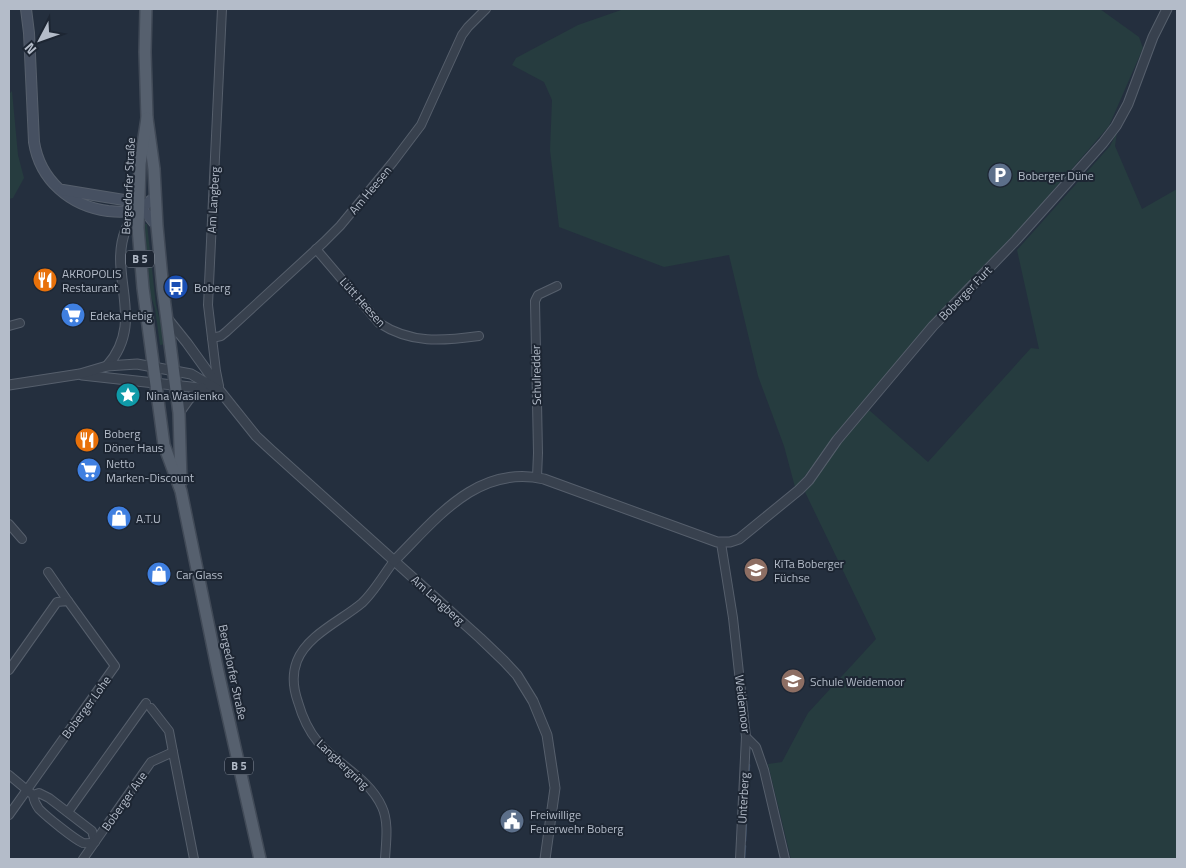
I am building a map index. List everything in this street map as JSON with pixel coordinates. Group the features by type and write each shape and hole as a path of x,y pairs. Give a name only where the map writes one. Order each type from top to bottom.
{"main road":[{"path":"26,9 29,33 34,142 41,164 57,186 64,190 72,193 124,200 148,215 157,226"},
{"name":"Bergedorfer Straße","path":"146,9 144,52 147,118 154,169 157,226 179,413 181,491"},
{"name":"Bergedorfer Straße","path":"147,118 140,164 138,228 143,288 164,445 181,491 220,682 260,859"},
{"path":"139,209 155,197"}],"street":[{"name":"Am Langberg","path":"220,391 208,305 222,9"},
{"name":"Am Heesen","path":"212,338 221,336 226,332 340,226 415,135 458,42 468,27 486,9"},
{"name":"Boberger Furt","path":"721,543 739,539 799,490 837,440 933,326 1016,240 1103,144 1128,104 1152,37 1167,9"},
{"path":"107,366 117,352 124,332 127,314 121,273 121,253 126,228 139,209"},
{"name":"Lütt Heesen","path":"316,249 379,323 392,332 421,339 479,336"},
{"name":"Schulredder","path":"536,477 538,453 534,301 538,295 557,286"},
{"path":"167,318 220,391"},
{"path":"9,326 20,323"},
{"name":"Am Langberg","path":"80,374 107,366 137,364 191,374 220,391 256,436 504,661 533,701 547,735 556,788 545,859"},
{"path":"9,385 80,374 220,391"},
{"path":"179,413 188,399 202,388"},
{"path":"394,560 448,506 484,484 521,475 536,477 721,543"},
{"path":"9,524 22,538"},
{"name":"Weidemoor","path":"721,543 733,618 746,737 756,747 764,770 785,859"},
{"name":"Langbergring","path":"385,859 386,825 382,808 373,792 363,781 319,742 304,720 294,691 293,680 297,660 308,643 363,602 394,560"},
{"name":"Boberger Lohe","path":"9,815 115,666 48,572"},
{"path":"9,670 57,602 68,601"},
{"path":"68,812 148,706 169,731 194,859"},
{"name":"Unterberg","path":"740,859 746,737"},
{"name":"Boberger Aue","path":"83,859 152,762 173,752"},
{"path":"9,775 33,795 39,809 82,842 87,844 95,842 92,831 68,812 39,793 33,795"}],"green space":[{"path":"624,9 1100,9 1139,37 1143,48 1109,126 1025,223 930,322 795,487 784,446 758,376 729,255 664,267 559,227 550,150 552,100 544,82 512,65 516,58 578,25"},
{"path":"12,91 18,155 24,178 13,198 9,199 9,94"},
{"path":"1117,132 1115,146 1142,209 1177,189 1177,859 791,859 768,764 782,762 808,713 876,639 805,492 840,444 869,410 928,462 1031,348 1039,349 1017,250 1110,146"},
{"path":"144,224 147,224 156,305 166,344 160,345 155,309 149,290"}],"waterway":[{"path":"747,797 749,765"},
{"path":"745,841 747,802"},
{"path":"744,859 745,846"}],"place":[{"name":"Boberger Düne","path":"1000,175"},
{"name":"AKROPOLIS Restaurant","path":"45,280"},
{"name":"Boberg","path":"176,287"},
{"name":"Edeka Hebig","path":"73,315"},
{"name":"Nina Wasilenko","path":"128,395"},
{"name":"Boberg Döner Haus","path":"87,440"},
{"name":"Netto Marken-Discount","path":"89,470"},
{"name":"A.T.U","path":"119,518"},
{"name":"KiTa Boberger Füchse","path":"756,570"},
{"name":"Car Glass","path":"159,574"},
{"name":"Schule Weidemoor","path":"793,681"},
{"name":"Freiwillige Feuerwehr Boberg","path":"512,821"}]}
